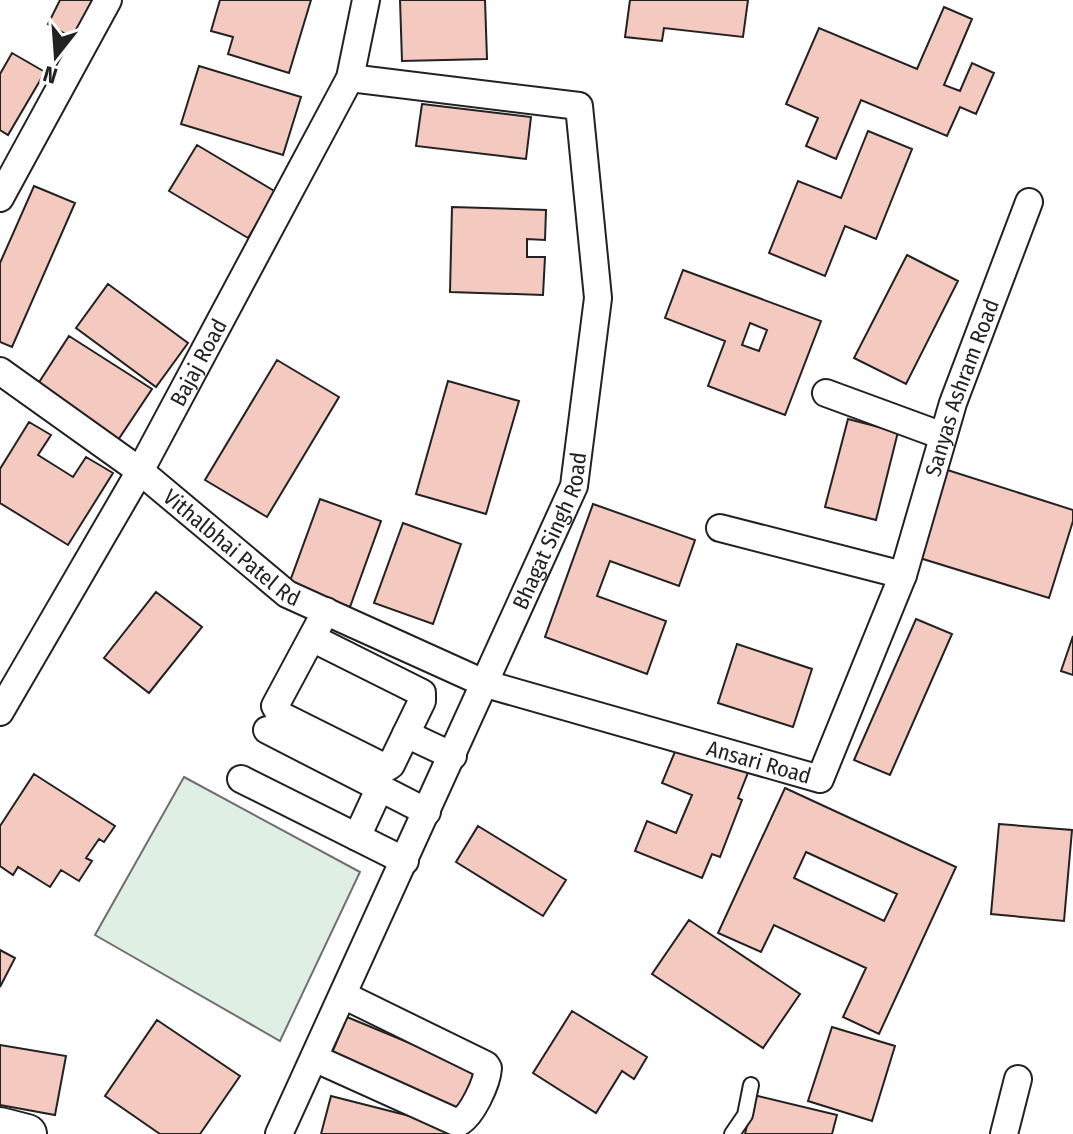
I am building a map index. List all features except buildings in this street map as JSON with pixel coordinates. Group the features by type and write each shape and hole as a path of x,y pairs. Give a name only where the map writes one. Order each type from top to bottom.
{"main road":[{"path":"0,1127 27,1134"}],"street":[{"path":"0,198 108,0"},
{"name":"Bajaj Road","path":"0,712 140,471 350,78 366,0"},
{"name":"Bhagat Singh Road","path":"279,1134 349,998 405,861 574,486 598,298 579,106 350,78"},
{"name":"Sanyas Ashram Road","path":"903,575 953,403 1029,202"},
{"name":"Vithalbhai Patel Rd","path":"0,371 140,471 287,594 486,684"},
{"path":"826,393 943,436"},
{"path":"720,528 903,575"},
{"name":"Ansari Road","path":"486,684 820,779 903,575"},
{"path":"312,638 422,693 422,701 391,765 386,768 280,715 275,706 326,611"},
{"path":"368,666 382,637"},
{"path":"267,730 427,812"},
{"path":"406,734 453,756"},
{"path":"241,779 405,861"},
{"path":"357,837 380,787"},
{"path":"319,1061 458,1123 466,1119 487,1077 486,1065 349,998"},
{"path":"1004,1134 1018,1079"}],"lane":[{"path":"732,1134 745,1115 751,1085"}],"green space":[{"path":"184,777 360,872 280,1041 95,935"}]}
